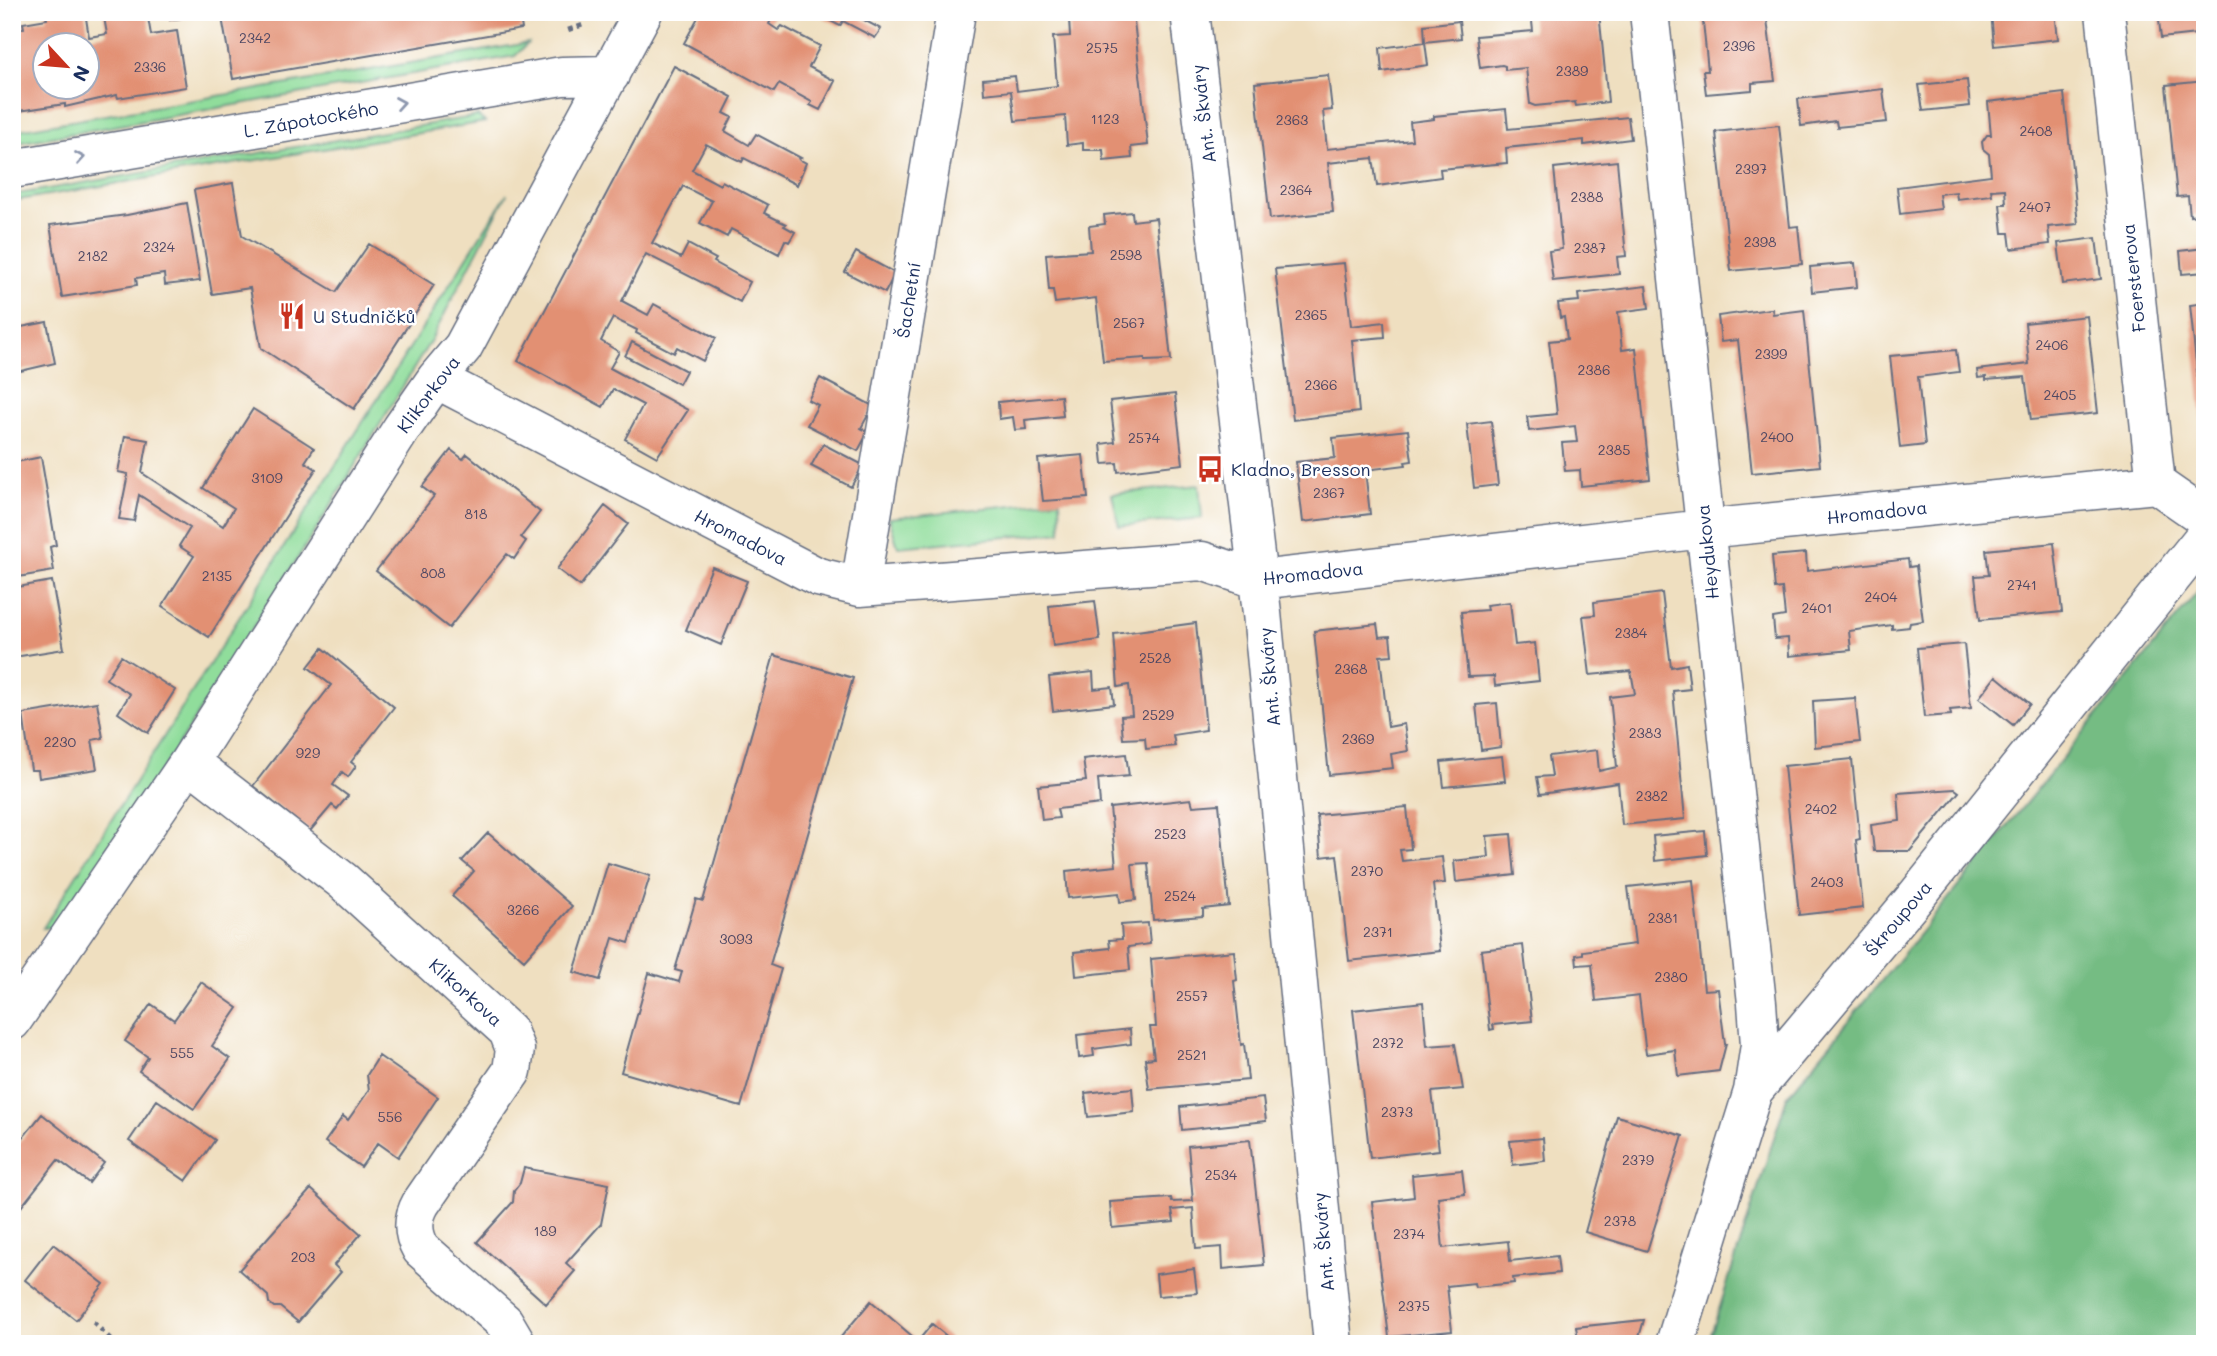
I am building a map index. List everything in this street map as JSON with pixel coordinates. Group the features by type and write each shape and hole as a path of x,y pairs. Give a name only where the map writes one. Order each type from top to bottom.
{"street":[{"name":"Klikorkova","path":"18,998 189,762 402,428 436,379 463,347 643,12"},
{"name":"Šachetní","path":"860,587 956,12"},
{"name":"Ant. Škváry","path":"1190,12 1259,580 1333,1344"},
{"name":"Heydukova","path":"1649,12 1757,1003 1760,1045 1753,1091"},
{"name":"Foersterova","path":"2105,12 2156,484"},
{"name":"L. Zápotockého","path":"12,169 562,76 610,75"},
{"name":"Hromadova","path":"436,379 818,577 860,587 1202,561 1259,580 1704,529 2156,484"},
{"path":"2156,484 2205,518"},
{"name":"Škroupova","path":"1675,1344 1753,1091 1914,900 2205,536"},
{"name":"Klikorkova","path":"189,762 343,881 502,1023 513,1040 515,1060 512,1071 421,1203 414,1221 416,1240 421,1249 504,1322 517,1344"}],"path":[{"path":"93,1322 116,1344"}],"green space":[{"path":"528,43 515,56 12,144 12,131"},
{"path":"478,116 485,122 12,201 12,195"},
{"path":"507,194 431,340 317,528 64,923 57,927 43,928"},
{"path":"1199,485 1202,518 1119,526 1112,494"},
{"path":"1060,500 1061,532 898,547 889,518"},
{"path":"2205,583 2205,1344 1708,1344 1787,1097"}],"building":[{"path":"46,12 85,12 88,32 32,32 32,102 87,102 12,112 12,30 24,28 23,23 47,19"},
{"path":"103,12 147,12 151,35 177,31 186,87 118,98 117,95 102,98 102,35 107,34"},
{"path":"169,12 205,12 205,14 170,20"},
{"path":"221,12 519,12 522,29 233,79"},
{"path":"701,12 775,12 769,24 778,30 782,26 820,46 809,67 835,81 820,110 810,105 812,102 779,84 774,92 684,43"},
{"path":"813,12 862,12 860,18 881,29 875,38 843,21 840,26"},
{"path":"1133,12 1148,145 1131,147 1132,158 1104,161 1103,150 1083,150 1083,143 1067,145 1065,116 1015,121 1011,91 984,94 983,79 1015,76 1017,91 1057,86 1053,37 1070,36 1069,19"},
{"path":"1284,12 1312,12 1313,16 1284,18"},
{"path":"1531,12 1599,12 1608,102 1576,106 1575,102 1535,106 1530,104 1526,68 1505,70 1502,65 1480,68 1476,36 1533,31"},
{"path":"1702,12 1766,12 1775,81 1752,83 1752,90 1706,94 1703,71 1708,71"},
{"path":"1991,12 2055,12 2058,39 1994,46"},
{"path":"2158,12 2205,12 2205,33 2161,38"},
{"path":"1459,21 1461,38 1425,42 1424,25"},
{"path":"1425,42 1428,65 1382,72 1380,48"},
{"path":"674,66 732,97 724,113 732,117 725,131 749,145 756,134 806,163 797,185 744,158 742,162 706,144 692,170 720,185 722,181 768,205 764,213 786,224 784,226 795,232 789,242 785,240 779,254 731,229 727,237 700,223 712,201 683,186 652,243 681,258 688,244 716,259 714,262 750,282 740,302 646,254 637,271 622,301 648,315 654,304 716,338 703,361 677,347 674,353 613,318 607,329 601,341 619,352 610,368 688,410 657,457 625,439 643,405 613,389 603,407 518,361"},
{"path":"1328,75 1332,110 1323,111 1327,149 1412,140 1410,122 1434,119 1434,116 1506,109 1508,129 1628,117 1631,139 1584,145 1584,140 1506,148 1507,163 1440,169 1441,177 1377,186 1373,158 1328,163 1333,212 1270,219 1255,83"},
{"path":"1967,80 1970,106 1923,111 1919,85"},
{"path":"2205,81 2205,214 2190,216 2188,196 2177,197 2166,85"},
{"path":"1883,89 1887,122 1837,127 1836,121 1801,126 1798,99"},
{"path":"2064,93 2078,224 2048,227 2050,244 2011,249 2009,233 2003,233 2000,204 2006,204 2005,189 1991,190 1992,195 1957,199 1956,192 1939,194 1941,209 1900,214 1897,187 1991,175 1989,154 1983,149 1982,142 1987,135 1991,135 1988,102"},
{"path":"1779,125 1790,227 1798,226 1802,264 1731,271 1716,132"},
{"path":"1617,161 1626,256 1617,257 1619,274 1553,281 1549,251 1562,249 1554,168"},
{"path":"233,183 242,236 336,292 369,244 434,285 354,409 261,348 250,288 212,294 194,190"},
{"path":"187,203 200,281 165,285 164,274 136,278 137,285 62,297 50,225 127,215"},
{"path":"1132,212 1133,221 1156,218 1171,360 1145,361 1145,358 1103,361 1096,298 1055,303 1053,290 1049,290 1046,254 1091,251 1089,226 1105,224 1104,215"},
{"path":"2096,238 2101,279 2063,284 2058,243"},
{"path":"2205,248 2205,272 2182,274 2180,251"},
{"path":"856,252 895,273 885,293 845,272"},
{"path":"1344,263 1351,326 1384,322 1385,337 1352,340 1359,412 1293,420 1275,269"},
{"path":"1855,263 1857,287 1812,292 1810,267"},
{"path":"12,284 21,327 47,322 55,363 12,373"},
{"path":"1646,286 1649,308 1618,312 1622,350 1636,348 1650,479 1581,486 1580,470 1565,471 1562,443 1577,442 1575,426 1529,431 1527,417 1557,414 1549,341 1567,339 1564,317 1560,318 1558,303 1579,301 1578,294"},
{"path":"2205,303 2205,420 2202,420 2190,305"},
{"path":"1772,309 1773,314 1804,310 1820,466 1752,473 1738,340 1721,342 1718,316"},
{"path":"2087,316 2098,413 2031,420 2025,377 1986,380 1986,377 1978,378 1977,370 2029,364 2025,323"},
{"path":"632,342 686,371 679,384 625,356"},
{"path":"1956,350 1959,372 1918,377 1925,445 1900,448 1890,356"},
{"path":"820,378 873,406 861,428 868,432 858,451 807,425 818,405 808,400"},
{"path":"1175,394 1183,464 1118,472 1117,463 1103,464 1101,444 1115,442 1110,401"},
{"path":"1061,396 1063,416 1025,420 1026,429 1015,430 1013,417 999,419 998,402"},
{"path":"253,409 314,448 305,462 316,469 209,637 162,606 194,556 179,546 190,528 139,495 134,521 119,519 128,474 118,472 125,436 148,440 142,473 223,526 234,508 203,488"},
{"path":"1491,421 1498,485 1474,488 1467,424"},
{"path":"1408,430 1412,461 1405,462 1406,465 1365,470 1370,514 1303,522 1296,462 1335,458 1333,438"},
{"path":"823,444 863,465 851,487 811,466"},
{"path":"451,450 463,459 467,454 540,512 521,537 526,541 514,559 507,554 449,628 376,571 434,496 422,487"},
{"path":"1083,455 1088,498 1043,501 1038,459"},
{"path":"41,457 56,545 50,547 54,571 12,578 12,463"},
{"path":"605,506 628,524 580,586 557,569"},
{"path":"2054,543 2062,612 1980,620 1975,576 1989,575 1986,550"},
{"path":"1806,553 1807,571 1908,559 1909,567 1916,566 1923,621 1910,623 1909,627 1892,629 1892,625 1849,631 1851,650 1789,656 1788,638 1775,639 1773,618 1785,616 1782,588 1775,589 1772,556"},
{"path":"712,567 747,581 721,645 686,630"},
{"path":"52,581 64,649 14,657 12,588"},
{"path":"1662,593 1671,667 1687,664 1690,689 1673,691 1685,819 1622,825 1618,783 1540,794 1537,777 1552,776 1549,756 1597,750 1599,771 1617,767 1610,697 1635,694 1631,671 1590,675 1583,616 1595,615 1594,602"},
{"path":"1095,601 1100,640 1053,646 1049,606"},
{"path":"1510,602 1515,645 1535,643 1539,681 1495,686 1494,676 1468,677 1461,612 1487,610 1486,605"},
{"path":"1196,623 1206,730 1173,735 1175,746 1146,749 1145,738 1123,739 1121,716 1132,715 1129,685 1118,687 1114,634"},
{"path":"1377,624 1379,637 1390,636 1392,655 1380,656 1388,727 1404,724 1408,751 1391,754 1393,768 1329,775 1314,631"},
{"path":"1964,644 1971,708 1950,710 1951,715 1924,717 1917,648"},
{"path":"323,648 394,707 351,762 356,766 348,777 342,772 333,785 348,796 337,809 332,805 310,831 253,786 331,685 308,667"},
{"path":"774,655 853,678 770,965 781,969 741,1107 621,1072 649,973 679,982 682,972 675,970 696,899 703,901"},
{"path":"121,656 175,690 148,733 118,713 130,694 106,679"},
{"path":"1093,672 1094,689 1112,687 1114,704 1053,711 1049,677"},
{"path":"1996,676 2030,704 2013,725 1979,698"},
{"path":"1855,698 1860,742 1815,747 1813,701"},
{"path":"97,702 103,738 92,740 97,769 39,778 38,770 31,770 23,714"},
{"path":"1497,703 1501,747 1481,750 1476,705"},
{"path":"1126,754 1129,776 1098,779 1100,804 1057,809 1059,818 1042,820 1038,786 1086,781 1083,759"},
{"path":"1502,756 1505,781 1444,787 1441,762"},
{"path":"1852,759 1863,908 1799,915 1784,766"},
{"path":"1955,789 1959,792 1910,851 1874,851 1871,825 1900,821 1898,793"},
{"path":"1191,799 1193,806 1219,804 1229,906 1203,909 1203,916 1153,920 1148,863 1132,864 1136,900 1120,902 1119,893 1068,898 1066,871 1116,866 1110,808"},
{"path":"1407,807 1411,849 1400,850 1402,861 1442,857 1445,883 1433,884 1440,951 1349,961 1337,855 1321,857 1317,815"},
{"path":"1705,831 1707,855 1655,861 1653,836"},
{"path":"488,833 572,906 524,960 452,896 474,871 462,861"},
{"path":"1511,834 1515,875 1456,882 1454,861 1489,857 1487,836"},
{"path":"608,863 650,876 629,943 613,938 600,980 574,972"},
{"path":"1693,880 1704,990 1718,989 1726,1044 1719,1071 1678,1076 1675,1050 1646,1054 1639,996 1596,1001 1592,964 1577,965 1576,955 1583,954 1583,951 1635,944 1628,887"},
{"path":"1148,923 1150,944 1128,947 1130,970 1076,976 1074,952 1110,948 1109,940 1122,939 1121,925"},
{"path":"1523,945 1532,1021 1493,1025 1494,1029 1490,1030 1481,950"},
{"path":"1234,951 1237,980 1234,981 1248,1080 1149,1089 1145,1059 1154,1058 1150,1027 1156,1027 1151,959"},
{"path":"201,982 238,1008 212,1046 230,1059 194,1109 139,1071 148,1057 125,1041 151,1004 174,1020"},
{"path":"1423,1002 1427,1046 1455,1044 1463,1089 1432,1092 1439,1150 1370,1158 1353,1010"},
{"path":"1130,1029 1131,1044 1093,1049 1094,1056 1079,1058 1077,1035"},
{"path":"379,1056 438,1097 398,1157 378,1143 361,1167 325,1142 343,1116 348,1120 369,1090 367,1075"},
{"path":"1132,1088 1134,1112 1088,1117 1085,1093"},
{"path":"1263,1098 1266,1121 1182,1130 1180,1107"},
{"path":"157,1100 215,1140 186,1181 129,1141"},
{"path":"42,1114 104,1163 89,1183 58,1160 21,1207 12,1200 12,1151"},
{"path":"1617,1116 1683,1136 1647,1251 1585,1232"},
{"path":"1543,1138 1545,1161 1513,1165 1510,1141"},
{"path":"1250,1140 1264,1265 1223,1269 1222,1247 1196,1249 1193,1208 1172,1210 1174,1222 1112,1228 1110,1202 1171,1198 1172,1202 1193,1201 1188,1146"},
{"path":"524,1168 609,1184 601,1224 566,1263 575,1271 546,1304 477,1242 513,1202 514,1191 520,1183"},
{"path":"1462,1170 1465,1194 1438,1197 1443,1248 1508,1241 1510,1261 1557,1256 1559,1273 1513,1278 1514,1283 1475,1287 1474,1283 1447,1286 1452,1331 1389,1337 1372,1202 1414,1197 1412,1175"},
{"path":"311,1189 361,1234 334,1265 341,1272 298,1322 280,1307 269,1303 268,1296 239,1270"},
{"path":"53,1244 104,1284 76,1320 25,1280"},
{"path":"1194,1269 1197,1293 1158,1296 1156,1274"},
{"path":"871,1301 918,1341 932,1324 956,1344 835,1344"},
{"path":"1644,1320 1637,1344 1579,1344 1576,1327"}],"place":[{"name":"U Studničků","path":"292,316"},
{"name":"Kladno, Bresson","path":"1210,469"}]}
